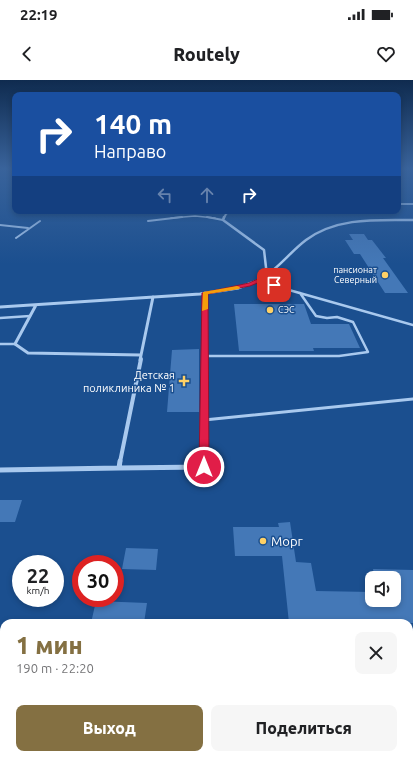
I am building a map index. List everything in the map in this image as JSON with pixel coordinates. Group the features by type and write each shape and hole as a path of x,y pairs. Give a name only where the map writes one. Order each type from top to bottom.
{"street":[{"path":"401,204 413,204"},
{"path":"226,214 223,220 264,250 267,276"},
{"path":"0,308 205,293 250,285 267,276 306,240 323,228 338,224 368,220 413,220"},
{"path":"0,470 204,467 205,293"},
{"path":"119,468 153,297"},
{"path":"36,305 15,344 28,354 141,355"}],"lane":[{"path":"148,221 195,216 211,216 223,220"},
{"path":"16,238 28,228 40,221"},
{"path":"0,226 28,228"},
{"path":"260,280 413,325"},
{"path":"204,356 340,356 363,354 368,352 353,322 337,317 327,318 316,316 300,292"},
{"path":"0,318 30,316"},
{"path":"0,344 15,344"},
{"path":"204,420 413,400"}],"building":[{"name":"пансионат Северный","path":"349,234 364,234 368,240 372,240 386,258 383,258 408,293 385,293 360,254 354,254 345,240 353,240"},
{"path":"234,304 304,304 311,324 349,324 360,348 313,348 314,351 239,351"},
{"name":"Детская поликлиника № 1","path":"199,349 199,412 167,412 172,350"},
{"path":"0,500 22,500 15,522 0,522"},
{"path":"290,522 296,562 311,563 316,591 365,592 365,607 401,607 401,571 373,571 373,569 413,570 413,619 289,619 282,556 235,556 233,527 279,527 278,523"},
{"path":"126,548 158,549 156,570 124,569"},
{"path":"124,602 147,603 145,619 92,619 95,607 124,607"}],"slow traffic":[{"path":"205,309 205,293 237,287"}],"place":[{"name":"пансионат Северный","path":"385,275"},
{"name":"СЭС","path":"270,310"},
{"name":"Детская поликлиника № 1","path":"184,381"},
{"name":"Морг","path":"263,541"}],"route":[{"path":"204,467 205,293 250,285 260,280 274,285"}]}
